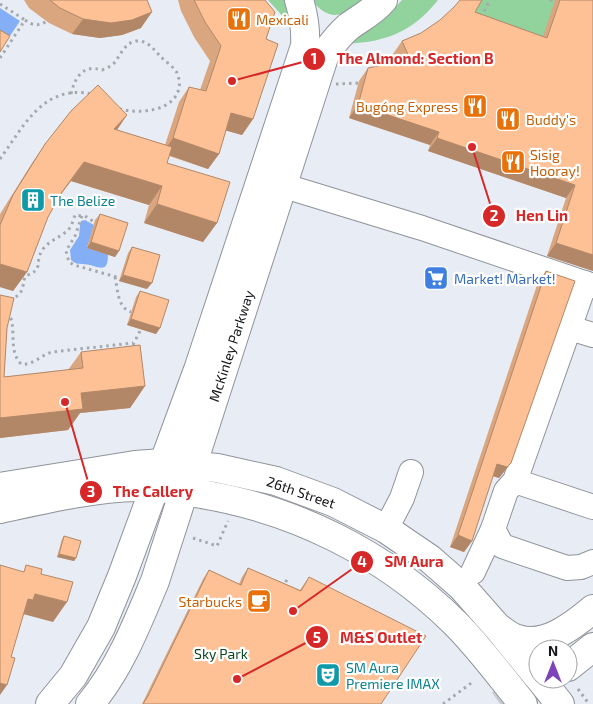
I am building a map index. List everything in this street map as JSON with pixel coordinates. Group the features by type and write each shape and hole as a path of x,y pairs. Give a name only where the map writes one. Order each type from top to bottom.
{"main road":[{"path":"300,0 308,10 321,19 335,23 349,22 373,9"},
{"name":"McKinley Parkway","path":"96,701 128,644 155,582 185,491 272,182 305,46 305,22 300,0"},
{"name":"McKinley Parkway","path":"50,704 73,676 101,627 122,576 202,359 325,54 348,27 373,9"},
{"name":"26th Street","path":"0,487 136,464 185,491 250,504 288,516 360,550 426,596 455,623 482,673 523,704"},
{"name":"26th Street","path":"0,508 93,490 192,465 217,468 276,481 333,502 382,527 430,559 467,580 499,629 528,663"},
{"path":"499,629 518,640 536,641 552,636 572,625 593,609"},
{"path":"578,659 593,646"},
{"path":"482,673 495,683 496,704"}],"lane":[{"path":"272,182 422,228 589,285 570,328 515,481 506,491 498,538 467,580"},
{"path":"570,328 593,335"},
{"path":"382,527 402,498 407,471"},
{"path":"515,481 593,507"},
{"path":"498,538 566,568 581,568 593,562"}],"path":[{"path":"480,18 490,0"},
{"path":"550,0 568,5"},
{"path":"0,4 32,25 39,25 47,21"},
{"path":"0,58 25,20"},
{"path":"70,94 76,78 86,70 95,68 102,70 109,67 115,62 119,54 134,42 142,41 149,44 177,72 180,81 178,91 173,100 164,106 135,112 114,106"},
{"path":"336,84 368,82"},
{"path":"0,159 31,115 46,101 57,96 70,94 84,93 96,95"},
{"path":"94,222 75,215 69,229 43,249 36,271 25,276 21,292 10,300 6,307 12,317 14,354 20,364 26,365 44,354 52,352 133,343"},
{"path":"82,216 75,236 66,251 69,262 120,278"},
{"path":"115,276 120,304 131,312"},
{"path":"132,352 133,343 142,329"},
{"path":"193,538 217,546 231,515"},
{"path":"281,594 288,577"},
{"path":"418,634 421,629"},
{"path":"443,704 482,673"}],"green space":[{"path":"268,0 287,0 296,26 286,20"},
{"path":"312,0 367,0 345,13 332,15 319,8"},
{"path":"402,0 438,0 417,22 394,35 369,42 339,44 373,26"},
{"path":"480,0 593,0 593,70 466,25"}],"water":[{"path":"0,8 20,21 4,45 0,42"},
{"path":"85,220 94,225 87,248 108,254 107,263 104,267 78,264 71,260 70,250 79,236 81,221"}],"building":[{"path":"50,0 147,0 152,12 132,20 111,23 83,19 60,8"},
{"path":"194,0 265,0 275,12 266,39 278,44 253,119 231,113 219,154 173,138 189,87 206,91 221,46 205,22"},
{"path":"460,0 482,0 475,12 547,38 560,0 593,0 593,255 556,243 575,185 437,138 439,132 358,105 368,68 410,59 402,41 421,33 440,20"},
{"path":"0,30 10,36 0,52"},
{"path":"98,85 127,115 114,129 172,147 167,163 230,182 217,223 157,204 162,186 84,162 62,192 48,217 27,272 0,264 0,225 13,195 45,144 71,111"},
{"path":"100,214 128,223 119,251 91,242"},
{"path":"132,247 160,255 152,283 123,275"},
{"path":"546,271 575,281 511,463 507,467 497,464 472,541 458,535"},
{"path":"140,291 169,300 160,328 131,319"},
{"path":"0,295 14,298 7,328 4,377 83,368 81,352 140,345 145,386 81,393 83,409 0,418"},
{"path":"64,536 81,541 76,558 59,554"},
{"path":"0,565 24,572 26,565 42,569 41,574 73,582 67,602 35,594 33,600 28,599 11,657 15,658 7,685 0,683"},
{"path":"248,568 301,591 309,577 426,636 381,704 143,704 209,570 241,585"}],"tunnel":[{"path":"500,704 528,684"}],"place":[{"name":"Mexicali","path":"239,19"},
{"name":"The Almond: Section B","path":"232,81"},
{"name":"Bugóng Express","path":"475,106"},
{"name":"Buddy's","path":"508,119"},
{"name":"Hen Lin","path":"472,147"},
{"name":"Sisig Hooray!","path":"513,162"},
{"name":"The Belize","path":"33,200"},
{"name":"Market! Market!","path":"436,278"},
{"name":"The Callery","path":"65,402"},
{"name":"Starbucks","path":"259,601"},
{"name":"SM Aura","path":"293,611"},
{"name":"SM Aura Premiere IMAX","path":"328,675"},
{"name":"M&S Outlet","path":"237,679"}],"park label":[{"name":"Sky Park","path":"221,653"}]}
